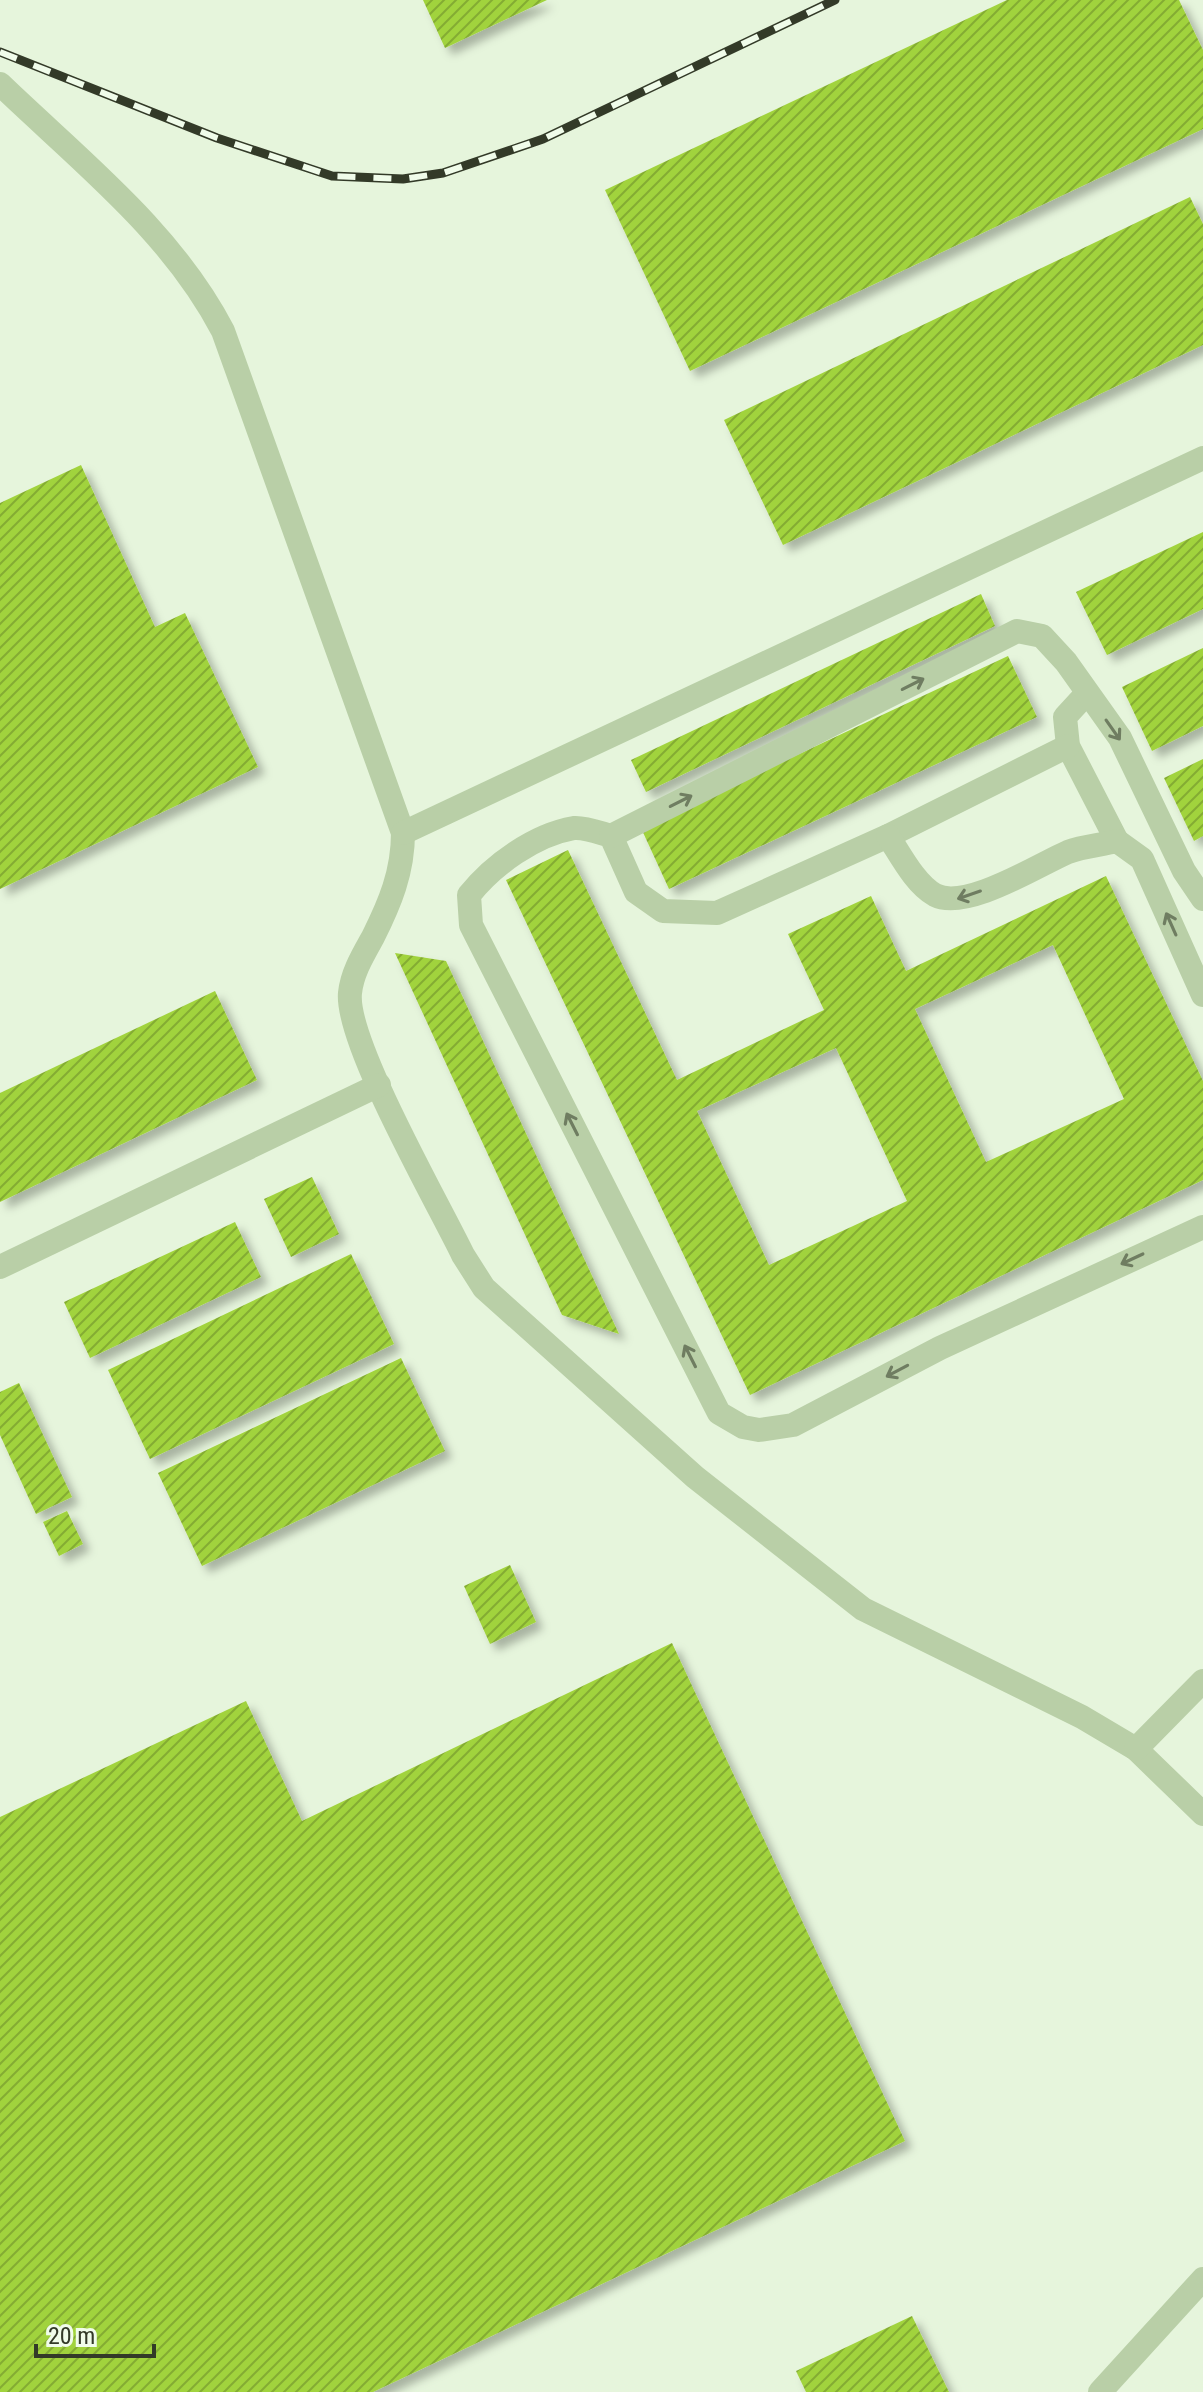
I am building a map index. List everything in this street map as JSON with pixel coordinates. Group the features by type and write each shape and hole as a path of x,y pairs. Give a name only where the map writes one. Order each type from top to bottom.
{"street":[{"path":"0,84 168,244 204,294 223,331 403,833 403,861 396,886 357,967 350,993 357,1040 463,1255 484,1288 695,1477 863,1609 1082,1717 1136,1749 1203,1814"},
{"path":"403,833 1203,458"},
{"path":"1203,899 1194,866 1120,738 1042,636 1017,631 611,836 576,828 536,843 488,871 469,895 471,925 719,1413 743,1427 759,1430 793,1425 940,1348 1203,1227"},
{"path":"1087,693 1065,717 1068,746 1117,841 1142,859 1203,995"},
{"path":"611,836 636,892 663,911 717,913 888,836 1068,746"},
{"path":"888,836 922,884 934,895 953,900 1034,870 1070,852 1117,841"},
{"path":"0,1267 379,1085"},
{"path":"1136,1749 1203,1681"},
{"path":"1100,2392 1203,2279"}],"building":[{"path":"423,0 547,0 445,48"},
{"path":"1007,0 1179,0 1203,50 1203,129 690,371 605,190"},
{"path":"1190,197 1203,224 1203,345 783,545 724,420"},
{"path":"81,465 155,627 185,613 258,767 0,889 0,503"},
{"path":"1203,532 1203,609 1107,655 1076,592"},
{"path":"981,594 995,626 646,792 631,760"},
{"path":"1203,648 1203,726 1152,751 1122,687"},
{"path":"1008,656 1037,717 669,889 641,828"},
{"path":"1203,759 1203,836 1194,841 1164,778"},
{"path":"568,850 677,1080 824,1010 788,934 871,896 906,971 1106,876 1203,1081 1203,1180 750,1395 506,880","holes":["1053,945 1124,1099 986,1162 915,1009","836,1048 907,1201 769,1265 697,1111"]},
{"path":"395,953 446,961 619,1334 562,1315"},
{"path":"215,991 257,1080 0,1202 0,1093"},
{"path":"312,1177 339,1234 291,1257 264,1199"},
{"path":"235,1222 261,1277 90,1358 64,1302"},
{"path":"351,1254 394,1344 150,1459 108,1370"},
{"path":"401,1358 445,1451 202,1566 158,1473"},
{"path":"19,1383 72,1497 36,1514 0,1435 0,1392"},
{"path":"67,1511 83,1544 59,1556 43,1522"},
{"path":"510,1565 536,1622 490,1644 464,1586"},
{"path":"672,1643 905,2141 373,2392 0,2392 0,1817 246,1701 302,1821"},
{"path":"912,2316 949,2392 806,2392 796,2371"}],"railway":[{"path":"0,52 217,138 332,176 403,179 443,173 543,139 835,0"}]}
